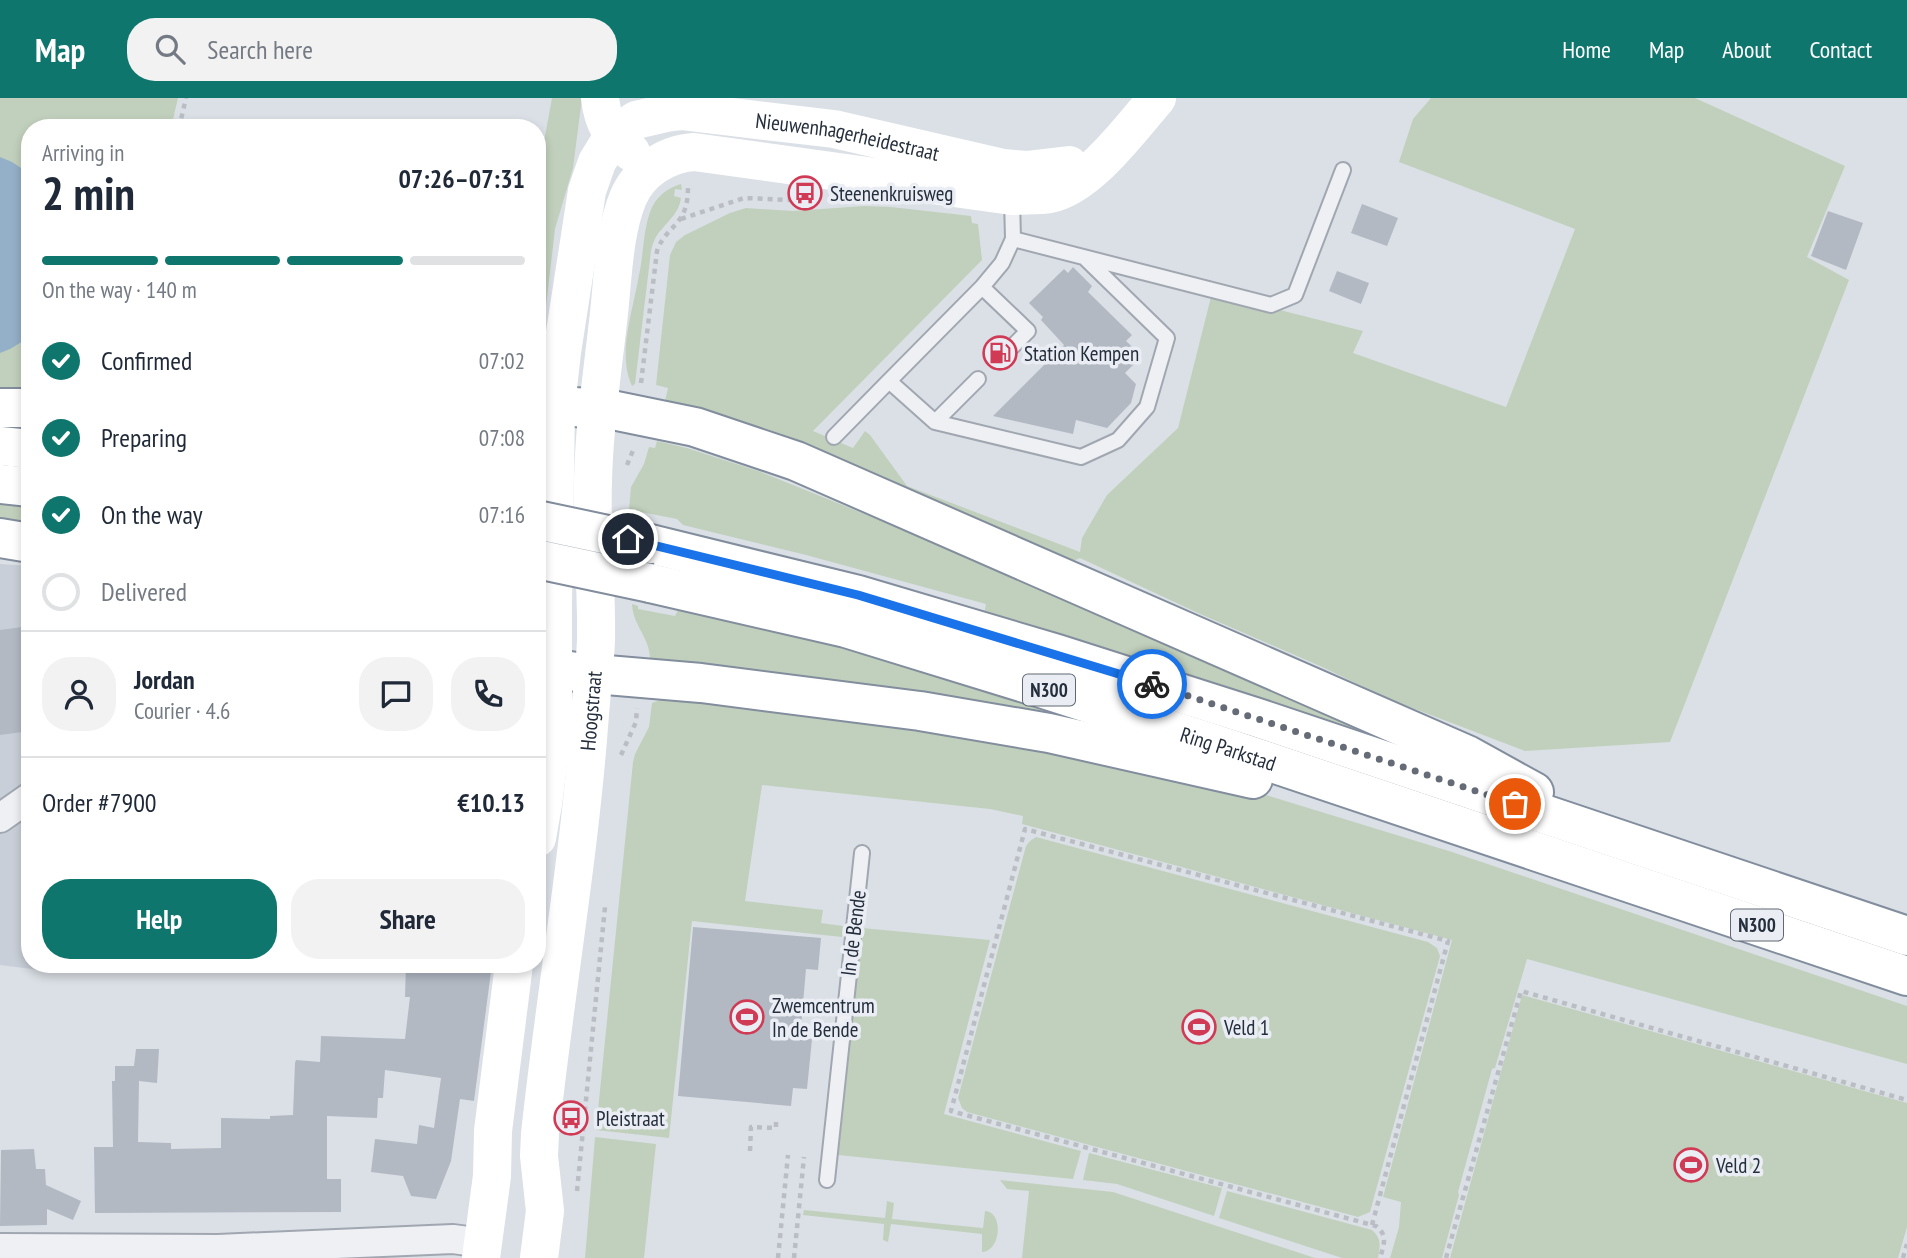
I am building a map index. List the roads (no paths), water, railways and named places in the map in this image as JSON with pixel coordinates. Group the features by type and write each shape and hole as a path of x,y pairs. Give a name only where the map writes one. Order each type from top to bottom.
{"main road":[{"path":"600,98 605,121 627,118 650,169"},
{"name":"Nieuwenhagerheidestraat","path":"650,169 669,157 694,152 1012,182 1026,170 1105,158 1157,98"},
{"name":"Nieuwenhagerheidestraat","path":"627,118 681,111 834,129 934,154 1012,182"},
{"name":"Hoogstraat","path":"546,770 553,725 546,667 552,605 547,405 562,352 587,191 597,162 627,118"},
{"name":"Hoogstraat","path":"539,1258 545,1211 539,1156 540,1134 586,777 596,640 592,527 598,408 619,232 628,198 650,169"},
{"name":"N300","path":"547,405 598,408 695,427 796,461 1467,755 1618,839"},
{"path":"0,408 21,408"},
{"path":"0,446 21,448"},
{"path":"0,484 21,486"},
{"name":"Ring Parkstad","path":"546,522 650,544 858,595 1058,654 1258,718 1907,936"},
{"path":"0,538 21,542"},
{"name":"Ring Parkstad","path":"546,561 846,628 1231,749 1907,976"},
{"name":"N300","path":"546,667 593,674 701,683 906,710 1049,733 1442,820"},
{"path":"485,1245 492,1176 493,1131 513,973"},
{"path":"485,1245 498,1208 512,1205 526,1217 531,1230 529,1258"}],"street":[{"path":"0,818 21,803"},
{"path":"0,1248 218,1249 453,1239 485,1245"}],"lane":[{"path":"1013,239 1271,305 1295,295 1343,170"},
{"path":"834,437 982,287 1002,263 1013,239 1012,182"},
{"path":"888,381 934,422 1081,457 1118,440 1147,407 1167,338 1084,257"},
{"path":"982,287 1028,331 1013,345"},
{"path":"934,422 978,379"},
{"name":"In de Bende","path":"827,1180 862,853"}],"water":[{"path":"0,157 21,168 21,342 0,353"}],"place":[{"name":"Steenenkruisweg","path":"805,193"},
{"name":"Station Kempen","path":"1000,353"},
{"name":"Zwemcentrum In de Bende","path":"747,1017"},
{"name":"Veld 1","path":"1199,1027"},
{"name":"Pleistraat","path":"571,1118"},
{"name":"Veld 2","path":"1691,1165"}]}
